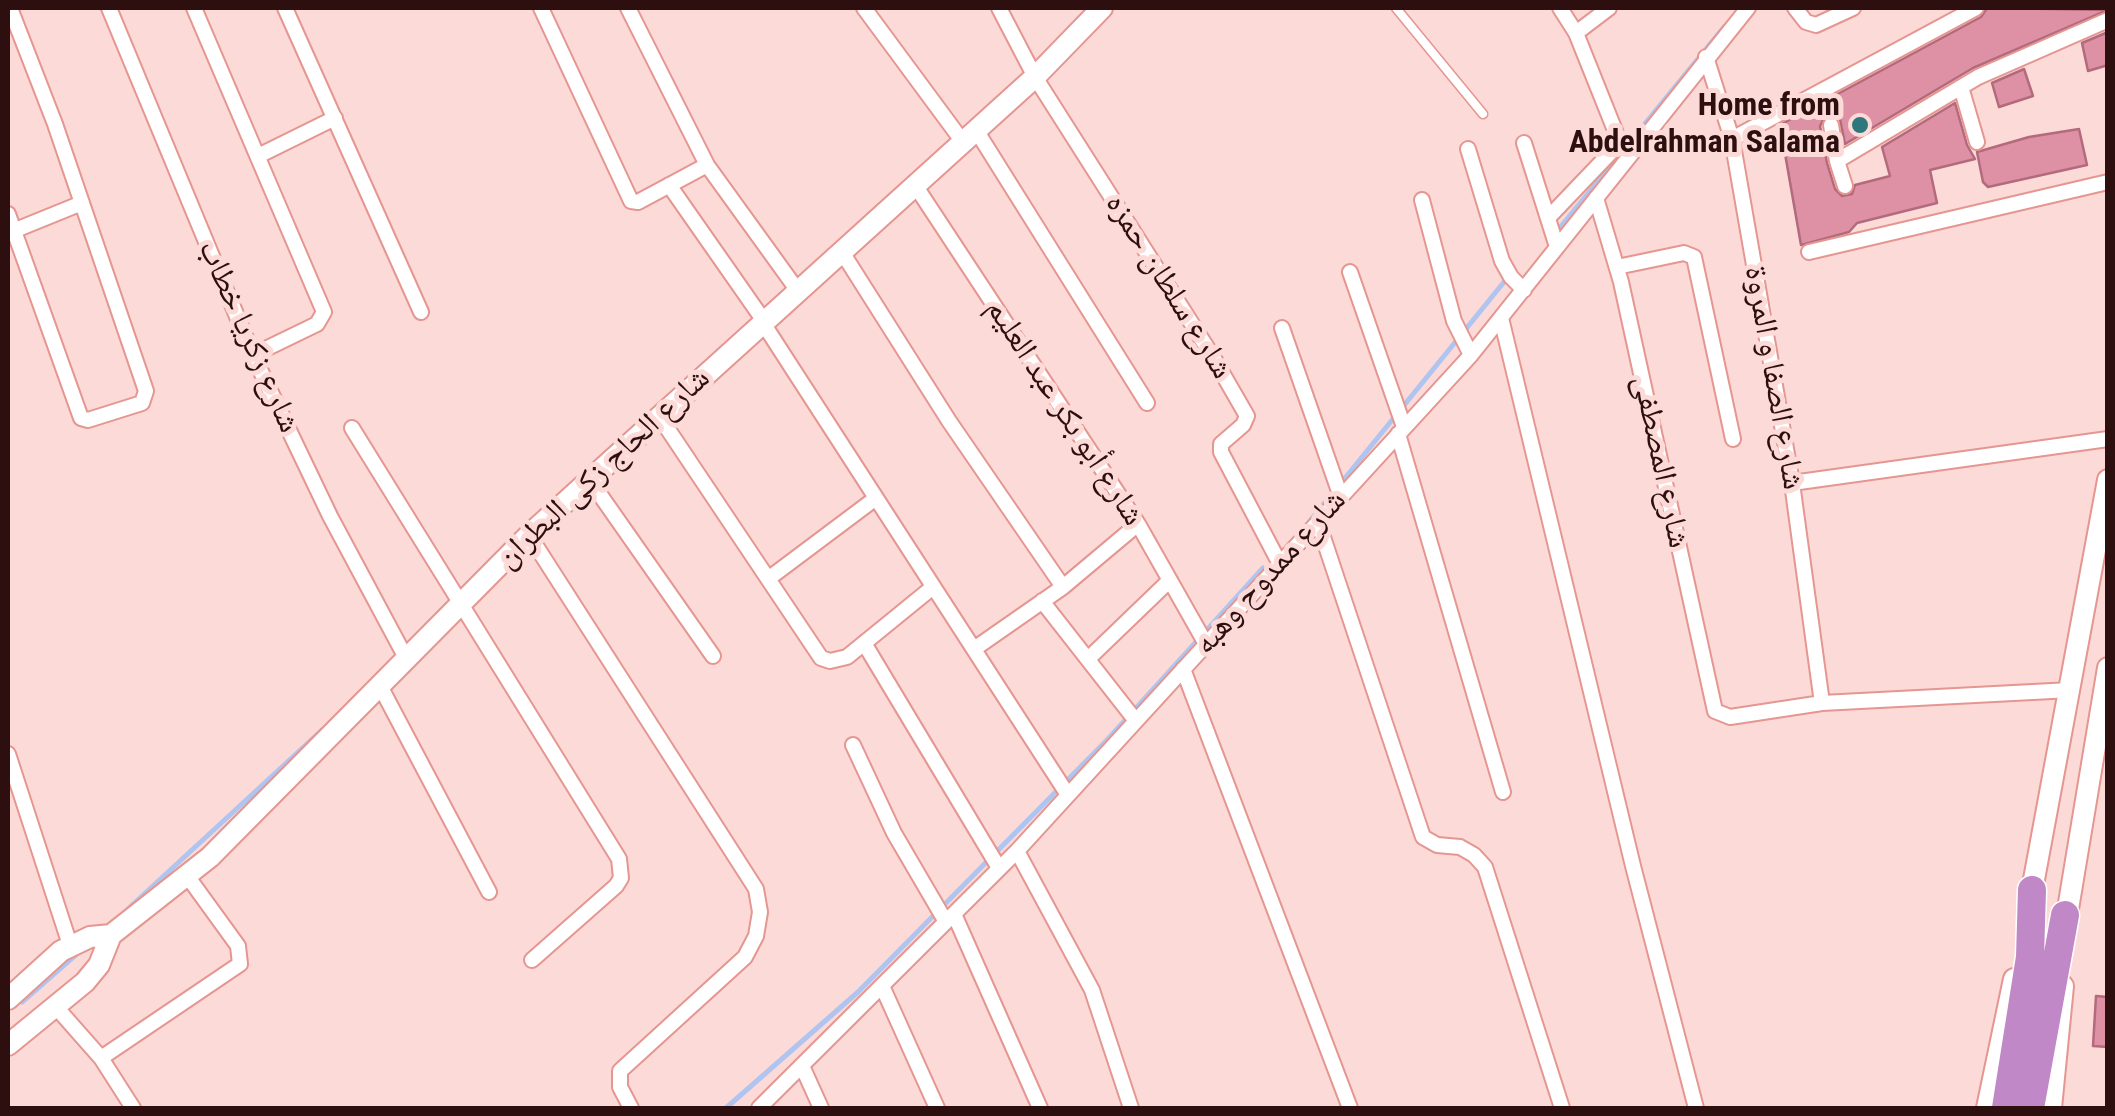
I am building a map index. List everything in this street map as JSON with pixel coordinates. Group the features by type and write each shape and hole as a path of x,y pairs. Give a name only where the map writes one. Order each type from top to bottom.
{"highway":[{"path":"2006,1108 2034,930 2032,890"},
{"path":"2030,1108 2065,915"}],"street":[{"path":"8,214 78,414 88,420 142,403 146,391 10,8"},
{"name":"شارع زكريا خطاب","path":"110,8 253,356 330,516 406,658"},
{"path":"194,8 324,312 317,324 253,356"},
{"path":"285,8 422,312"},
{"path":"541,8 629,198 634,202 707,164"},
{"path":"628,8 707,164 798,291"},
{"path":"864,8 970,136 1147,403"},
{"name":"شارع سلطان حمزه","path":"999,8 1035,77 1247,416 1243,425 1223,441 1220,452 1280,564"},
{"name":"شارع الحاج زكى البطران","path":"8,1045 93,974 112,935 188,876 242,826 529,535 1035,77 1102,8"},
{"path":"1548,218 1612,151 1618,138 1576,33 1560,8"},
{"path":"1576,33 1609,8"},
{"name":"شارع ممدوح وهبه","path":"759,1108 882,986 994,860 1016,851 1063,788 1132,715 1184,669 1202,638 1318,522 1467,349 1501,318 1748,8"},
{"path":"1796,8 1806,22 1816,25 1853,8"},
{"path":"1732,139 1976,8"},
{"path":"1837,161 1961,88 2108,20"},
{"name":"شارع الصفا و المروة","path":"1706,58 1732,139 1792,484 1822,703"},
{"path":"1961,88 1977,142"},
{"path":"258,156 334,118"},
{"path":"1831,125 1845,186"},
{"path":"1524,143 1558,247"},
{"path":"1468,148 1502,261 1524,290"},
{"path":"1810,252 2108,182"},
{"path":"669,185 764,322 1063,788"},
{"name":"شارع أبو بكر عبد العليم","path":"915,185 1138,524 1202,638"},
{"name":"شارع المصطفى","path":"1596,198 1617,267 1715,711 1730,716 1822,703"},
{"path":"1422,200 1454,321 1467,349"},
{"path":"14,231 82,203"},
{"path":"842,252 949,421 1063,587"},
{"path":"1617,267 1684,254 1694,257 1733,439"},
{"path":"1350,272 1393,396 1502,792"},
{"path":"1501,318 1633,866 1696,1108"},
{"path":"1282,328 1340,494"},
{"path":"659,416 821,658 838,661 933,587"},
{"path":"352,428 622,868 616,886 532,960"},
{"path":"1792,484 2108,439"},
{"path":"590,479 712,656"},
{"path":"1987,1108 2072,690 2108,480"},
{"path":"768,578 876,498"},
{"path":"1318,522 1423,836 1436,845 1460,848 1485,867 1562,1108"},
{"path":"974,648 1063,587 1138,524"},
{"path":"529,535 756,889 760,912 756,936 745,957 624,1064 618,1079 630,1108"},
{"path":"1088,659 1170,580"},
{"path":"1042,602 1132,715"},
{"path":"864,644 994,860"},
{"path":"2051,1108 2065,915 2108,668"},
{"path":"1184,669 1350,1108"},
{"path":"379,684 489,892"},
{"path":"1822,703 2072,690"},
{"path":"853,745 894,833 947,917 1040,1108"},
{"path":"8,754 70,945"},
{"path":"1016,851 1092,990 1131,1108"},
{"path":"101,1058 240,964 238,946 188,876"},
{"name":"شارع الحاج زكى البطران","path":"8,999 70,945 112,935"},
{"path":"882,986 937,1108"},
{"path":"56,1007 101,1058 133,1108"},
{"path":"802,1066 821,1108"}],"lane":[{"path":"1396,8 1484,114"}],"building":[{"path":"1987,8 2108,10 1973,68 1845,144 1840,119 1825,116 1820,126 1827,163 1835,189 1842,196 1852,194 1855,185 1890,176 1882,147 1955,103 1975,159 1930,170 1937,203 1857,223 1849,232 1801,245 1780,125 1981,17"},
{"path":"2108,32 2108,65 2088,71 2082,43"},
{"path":"2024,69 2033,96 1999,107 1992,83"},
{"path":"2079,129 2087,165 1988,187 1983,182 1977,152 2029,137"},
{"path":"2096,996 2108,997 2108,1047 2093,1046"}],"waterway":[{"path":"1558,230 1724,27"},
{"path":"1341,483 1504,282"},
{"path":"1310,521 1334,491"},
{"path":"726,1108 858,992 1108,739 1263,568"},
{"path":"128,909 322,730"},
{"path":"22,1002 78,953"}],"place":[{"name":"Home from Abdelrahman Salama","path":"1860,125"}]}
